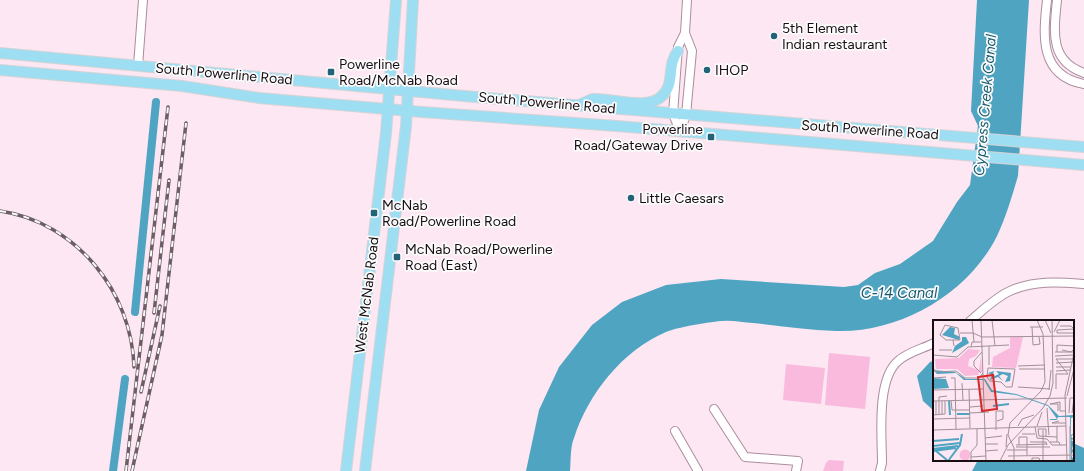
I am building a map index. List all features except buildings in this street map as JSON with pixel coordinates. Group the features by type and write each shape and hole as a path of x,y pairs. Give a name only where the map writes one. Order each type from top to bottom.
{"main road":[{"name":"West McNab Road","path":"346,471 388,109 396,0"},
{"name":"West McNab Road","path":"365,471 407,111 413,0"},
{"path":"578,105 592,99 645,103 659,99 669,84 672,58 678,51"},
{"name":"South Powerline Road","path":"0,53 673,114 974,137 1084,148"},
{"name":"South Powerline Road","path":"0,70 182,86 258,98 407,111 680,131 1084,165"}],"street":[{"path":"138,66 143,0"},
{"path":"680,131 673,114 678,51 685,33 687,0"},
{"path":"1048,0 1044,34 1046,50 1051,64 1066,78 1084,84"},
{"path":"1057,0 1055,40 1059,54 1073,69 1084,73"},
{"path":"680,131 686,115 692,51 685,33"},
{"path":"971,320 1009,291 1032,283 1054,282 1084,284"},
{"path":"880,471 882,463 882,404 890,372 897,362 906,355 933,343"},
{"path":"714,409 745,457 798,461 796,471"},
{"path":"675,431 698,471"}],"shaded area":[{"path":"829,353 870,357 865,409 825,405"},
{"path":"786,364 825,368 821,404 783,400"},
{"path":"829,460 844,461 843,471 823,471"}],"water":[{"name":"C-14 Canal","path":"977,0 1029,0 1018,176 1006,214 997,236 984,257 969,276 930,306 907,317 884,325 860,330 836,331 805,329 727,321 694,325 666,332 635,350 609,375 598,390 588,405 574,438 571,450 570,471 526,471 539,410 559,367 592,325 622,302 666,285 721,279 844,287 858,285 875,273 900,264 933,241 957,202 970,185 978,126 971,111"},
{"path":"933,361 933,410 923,401 917,376 930,362"},
{"path":"1074,443 1084,448 1084,471 972,471 977,461 1074,461"}],"waterway":[{"path":"135,312 156,102"},
{"path":"113,471 125,379"}],"railway":[{"path":"126,471 168,107"},
{"path":"132,471 162,335 186,123"},
{"path":"154,313 169,180"},
{"path":"0,211 27,218 53,229 75,245 95,265 111,288 123,313 131,339 134,367"},
{"path":"141,392 160,306"}],"place":[{"name":"5th Element Indian restaurant","path":"774,36"},
{"name":"IHOP","path":"707,70"},
{"name":"Powerline Road/McNab Road","path":"331,72"},
{"name":"Powerline Road/Gateway Drive","path":"711,137"},
{"name":"Little Caesars","path":"631,198"},
{"name":"McNab Road/Powerline Road","path":"374,213"},
{"name":"McNab Road/Powerline Road (East)","path":"397,257"}],"water label":[{"name":"Cypress Creek Canal","path":"985,105"}]}
